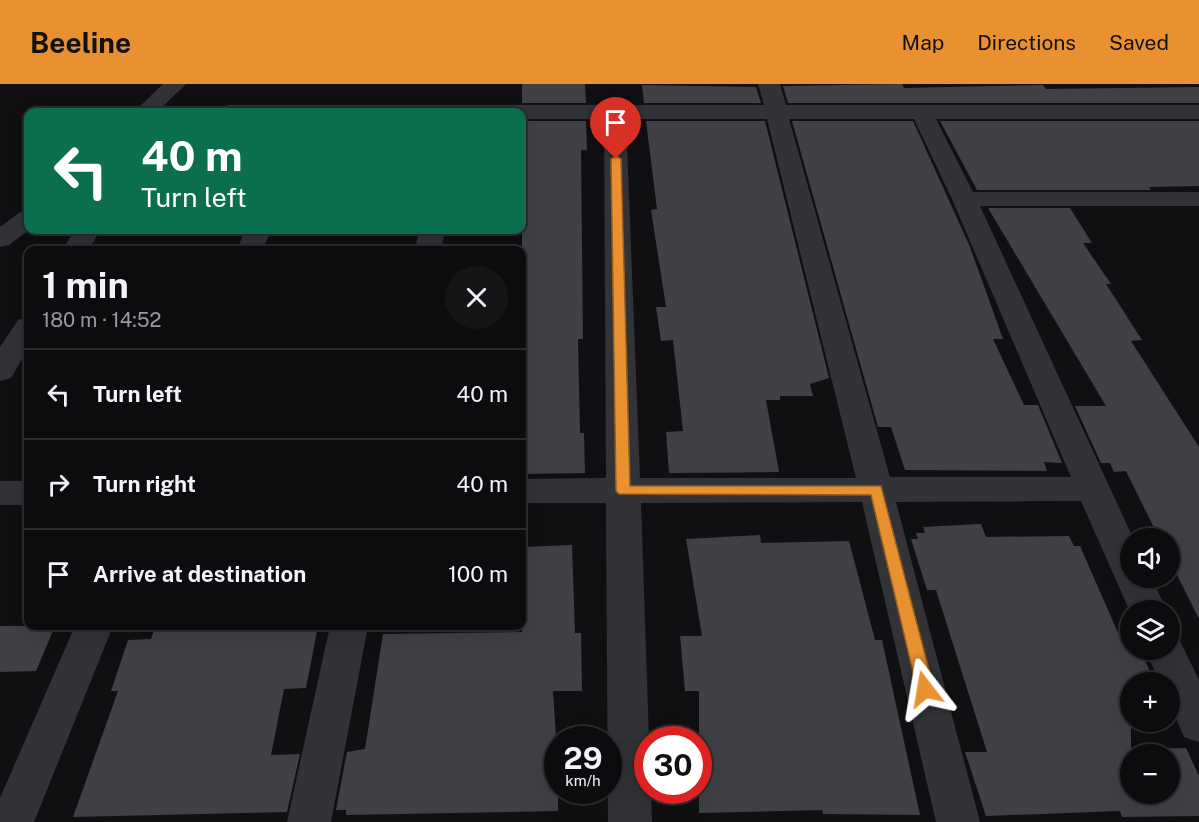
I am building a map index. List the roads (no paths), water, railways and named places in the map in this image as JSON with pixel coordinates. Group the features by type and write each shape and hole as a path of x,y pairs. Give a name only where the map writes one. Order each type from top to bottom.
{"street":[{"path":"149,108 175,84"},
{"path":"769,84 876,490 958,822"},
{"path":"526,112 1199,111"},
{"path":"615,112 630,822"},
{"path":"922,112 964,199 1120,549"},
{"path":"964,199 1199,199"},
{"path":"0,239 24,221"},
{"path":"0,372 24,333"},
{"path":"526,491 1093,489"},
{"path":"0,493 24,493"},
{"path":"12,822 91,630"},
{"path":"309,822 348,630"},
{"path":"1170,660 1199,724"}]}
